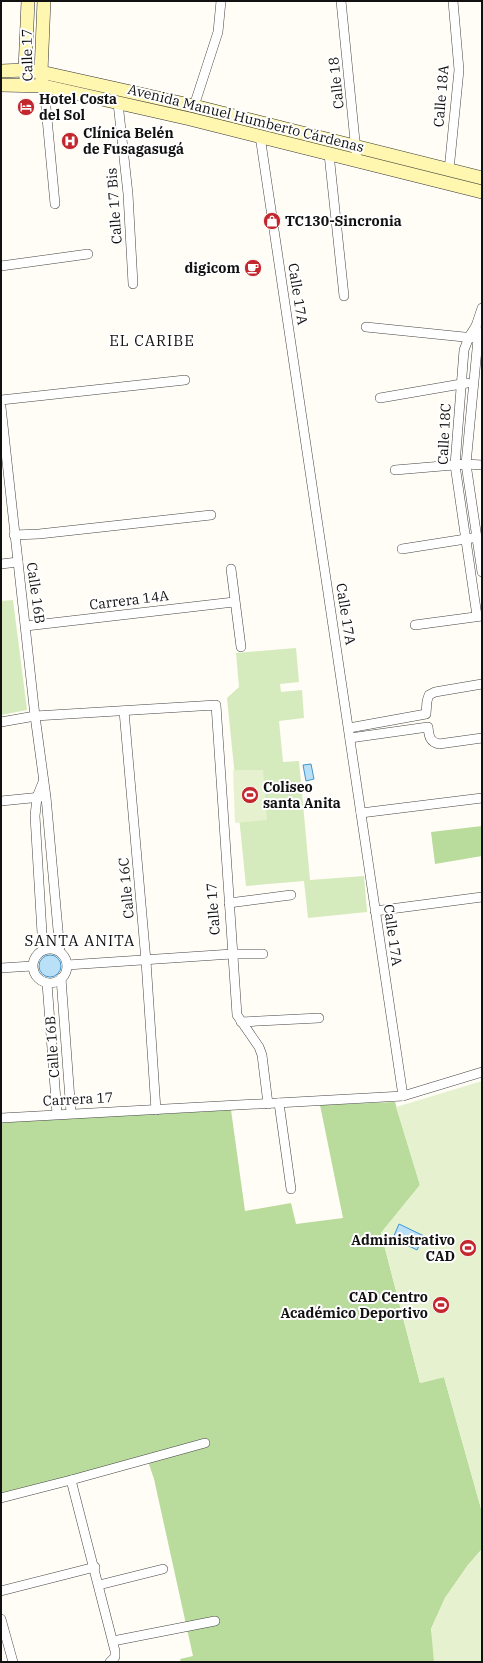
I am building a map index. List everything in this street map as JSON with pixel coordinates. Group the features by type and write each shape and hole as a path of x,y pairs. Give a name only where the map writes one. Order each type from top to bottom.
{"main road":[{"name":"Calle 17","path":"27,84 24,70 28,1"},
{"name":"Calle 17","path":"44,1 41,72 44,86"},
{"name":"Avenida Manuel Humberto Cárdenas","path":"1,71 24,70 41,72 194,106 482,178"},
{"name":"Avenida Manuel Humberto Cárdenas","path":"1,85 27,84 44,86 260,136 482,192"}],"street":[{"path":"194,106 218,32 221,1"},
{"name":"Calle 18","path":"341,1 357,161"},
{"name":"Calle 18A","path":"448,170 459,70 453,1"},
{"name":"Calle 17","path":"44,86 55,204"},
{"name":"Calle 17 Bis","path":"118,103 128,194 133,284"},
{"name":"Calle 17A","path":"260,136 403,1096"},
{"path":"329,154 344,296"},
{"path":"1,266 88,254"},
{"name":"Calle 18C","path":"482,308 473,338 472,382 466,464 479,537 482,572"},
{"path":"366,327 473,338"},
{"name":"Calle 18C","path":"473,338 464,350 455,465 480,616"},
{"path":"1,400 185,380"},
{"path":"380,398 472,382"},
{"name":"Calle 16B","path":"1,408 5,494 14,536 26,626 43,782 42,797 60,952"},
{"path":"395,470 466,464 482,465"},
{"path":"14,536 211,516"},
{"path":"402,549 479,537"},
{"path":"1,564 18,562"},
{"path":"231,569 234,602 241,647"},
{"name":"Carrera 14A","path":"26,626 234,602"},
{"path":"415,625 480,616"},
{"path":"349,728 426,714 428,695 435,692 482,684"},
{"name":"Calle 17","path":"124,711 216,705 237,1015 259,1047 262,1055 268,1104"},
{"path":"1,722 35,716 124,711"},
{"name":"Calle 16C","path":"124,711 146,961 156,1110"},
{"path":"350,738 428,727 430,738 433,743 439,744 482,738"},
{"path":"1,801 42,797"},
{"name":"Calle 16B","path":"42,797 35,816 43,950"},
{"path":"361,813 482,798"},
{"path":"229,903 292,895"},
{"path":"375,911 482,897"},
{"path":"52,949 60,952 64,956 67,965 65,974 53,982 47,983 37,977 32,966 36,955 43,950 52,949"},
{"path":"67,965 146,961 232,954 263,954"},
{"path":"1,968 32,966"},
{"name":"Calle 16B","path":"61,978 71,1113"},
{"name":"Calle 16B","path":"47,983 57,1114"},
{"path":"241,1022 319,1018"},
{"name":"Carrera 17","path":"1,1118 403,1096 482,1072"},
{"path":"279,1103 291,1189"},
{"path":"1,1498 205,1443"},
{"path":"71,1480 95,1567 116,1654 110,1662"},
{"path":"1,1591 95,1567"},
{"path":"99,1585 163,1569"},
{"path":"1,1619 13,1662"},
{"path":"113,1641 214,1621"}],"green space":[{"path":"13,600 27,710 1,715 1,601"},
{"path":"296,648 299,682 280,684 281,692 302,690 304,718 279,721 283,762 299,761 310,880 364,876 367,912 308,918 304,881 246,886 227,698 239,687 236,653"},
{"name":"Coliseo santa Anita","path":"233,770 263,770 267,820 235,823"},
{"path":"482,826 482,856 435,864 431,832"},
{"name":"CAD Centro Académico Deportivo","path":"482,1081 482,1512 444,1377 420,1383 381,1233 420,1185 396,1107"},
{"path":"395,1102 420,1185 381,1233 420,1383 444,1377 482,1512 482,1549 468,1565 445,1598 431,1629 438,1662 181,1662 180,1659 193,1656 154,1479 146,1455 67,1477 1,1493 1,1122 231,1110 245,1211 291,1203 296,1224 343,1218 320,1105"},
{"path":"482,1550 482,1662 434,1662 431,1629 445,1598 468,1565"}],"water":[{"path":"311,764 314,779 306,781 303,765"},
{"path":"46,955 54,955 61,962 61,970 54,977 46,977 39,970 39,962"},
{"path":"399,1224 424,1236 417,1250 393,1238"}],"place":[{"name":"Hotel Costa del Sol","path":"26,107"},
{"name":"Clínica Belén de Fusagasugá","path":"70,141"},
{"name":"TC130-Sincronia","path":"272,221"},
{"name":"digicom","path":"253,268"},
{"name":"Coliseo santa Anita","path":"250,795"},
{"name":"Administrativo CAD","path":"468,1248"},
{"name":"CAD Centro Académico Deportivo","path":"441,1305"}],"district":[{"name":"EL CARIBE","path":"152,341"},
{"name":"SANTA ANITA","path":"80,941"}]}
